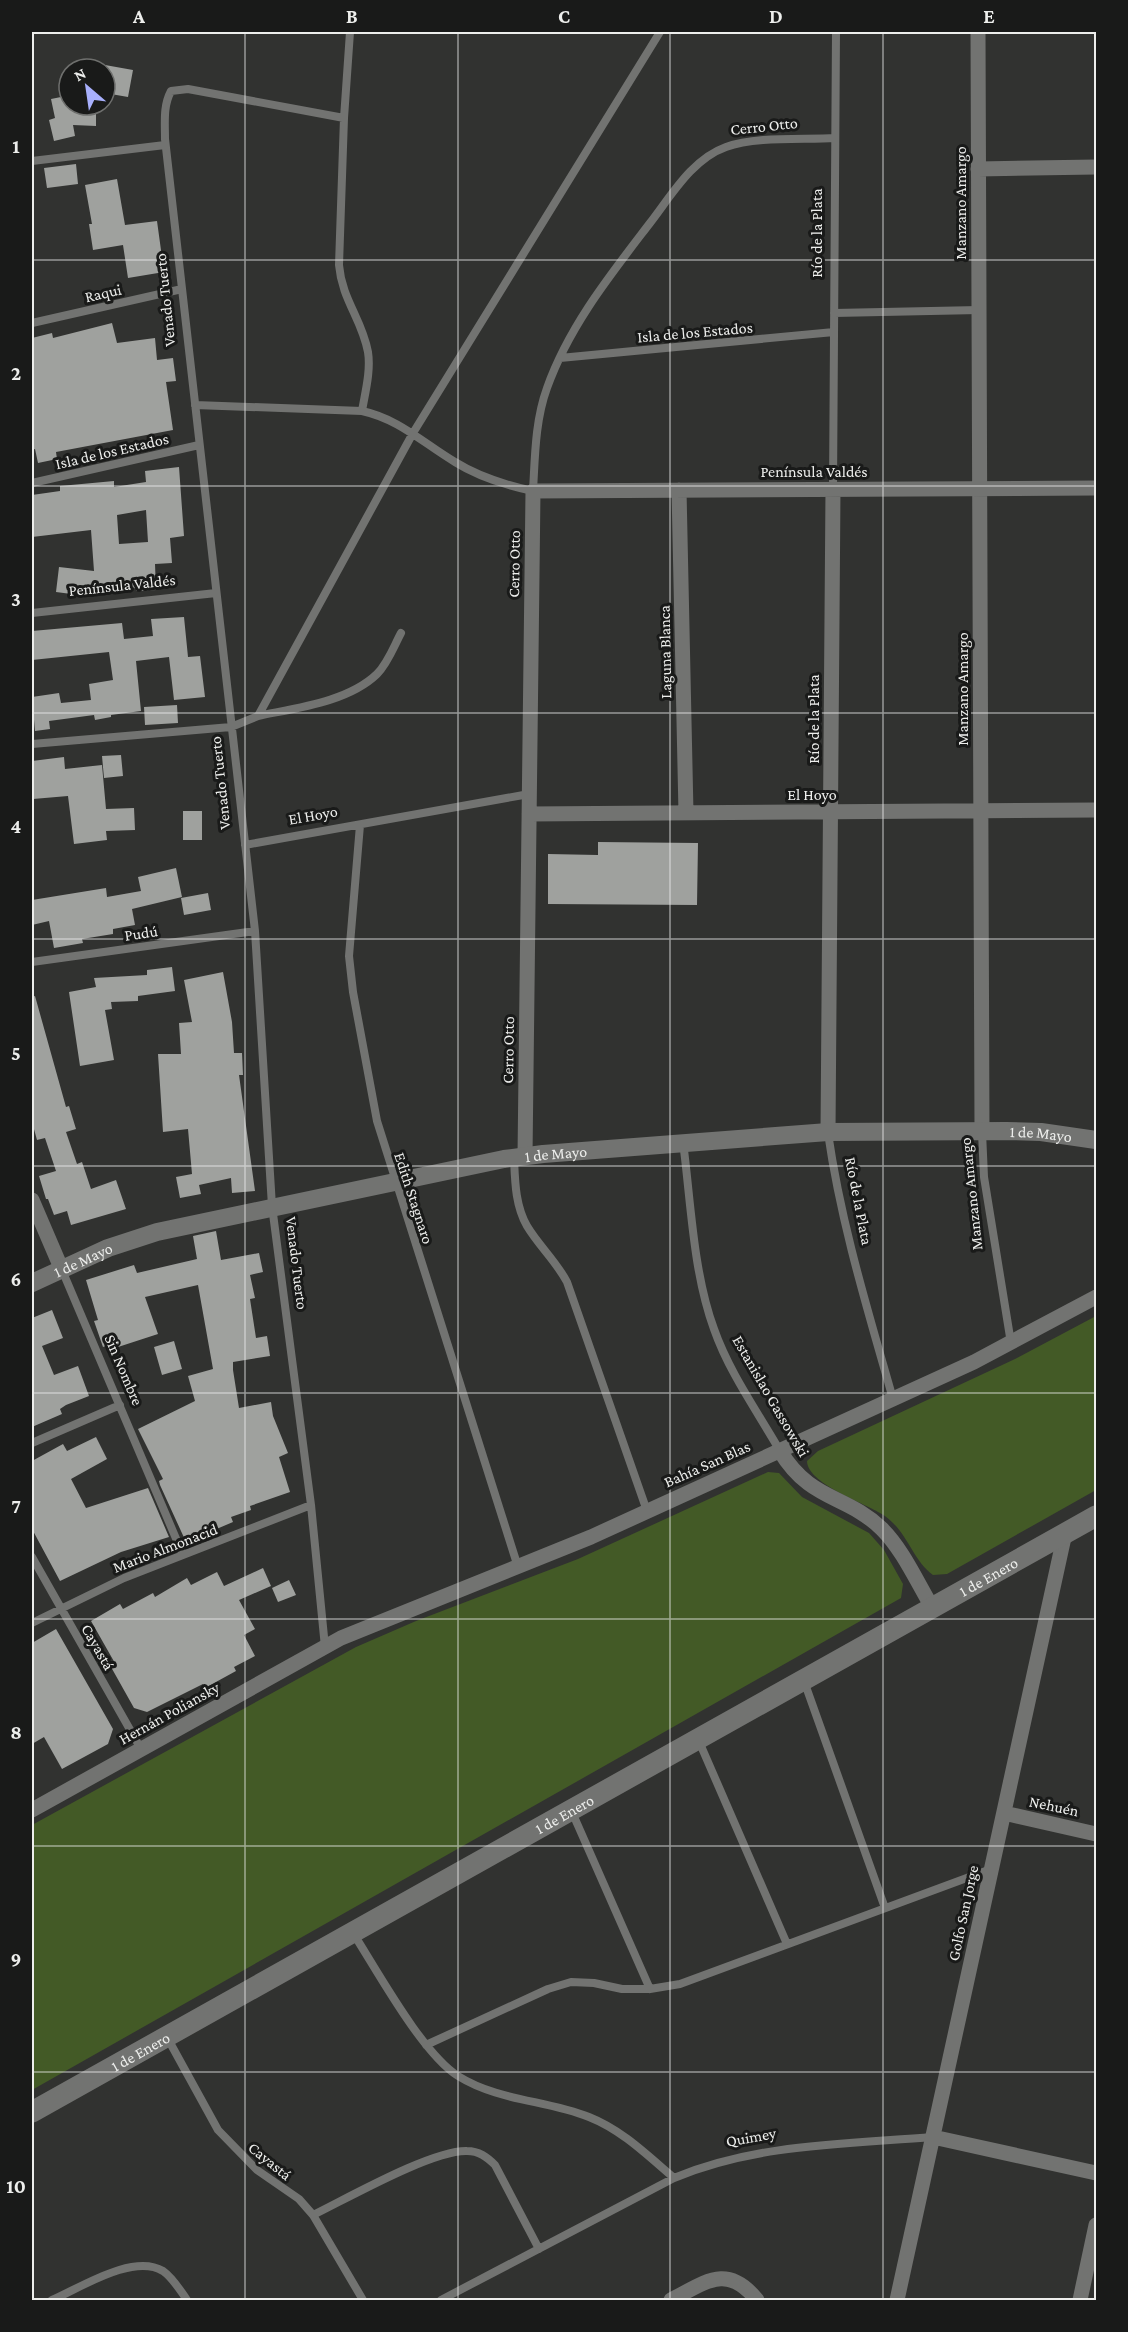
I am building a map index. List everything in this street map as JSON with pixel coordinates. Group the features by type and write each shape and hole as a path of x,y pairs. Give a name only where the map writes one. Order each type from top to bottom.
{"main road":[{"name":"1 de Enero","path":"32,2112 1096,1515"}],"street":[{"name":"Manzano Amargo","path":"978,32 982,1131"},
{"path":"978,169 1096,167"},
{"name":"Península Valdés","path":"533,491 1096,488"},
{"name":"Río de la Plata","path":"828,1132 833,489"},
{"name":"Laguna Blanca","path":"679,490 686,813"},
{"name":"Cerro Otto","path":"519,1157 529,814 533,491"},
{"name":"El Hoyo","path":"529,814 1096,810"},
{"name":"1 de Mayo","path":"32,1283 140,1237 272,1206 519,1157 828,1132 1041,1132 1096,1140"},
{"name":"Sin Nombre","path":"32,1200 62,1270"},
{"name":"Bahía San Blas","path":"325,1647 374,1623 518,1567 647,1511 1012,1344 1096,1297"},
{"name":"Estanislao Gassowski","path":"780,1450 806,1484 881,1528 897,1548 932,1607"},
{"name":"Golfo San Jorge","path":"897,2301 1065,1533"},
{"name":"Hernán Poliansky","path":"32,1810 325,1647"},
{"name":"Nehuén","path":"1004,1813 1096,1834"},
{"name":"Quimey","path":"933,2137 1096,2173"},
{"path":"1080,2301 1096,2225"},
{"path":"671,2301 718,2278 734,2279 747,2288 757,2301"}],"lane":[{"path":"350,32 344,118 339,265 341,286 363,332 369,354 362,411"},
{"path":"258,716 413,433 660,32"},
{"name":"Río de la Plata","path":"833,489 836,32"},
{"name":"Venado Tuerto","path":"325,1647 311,1505 272,1206 255,932 165,145 166,101 171,92 188,89 344,118"},
{"name":"Cerro Otto","path":"533,491 538,426 546,389 560,358 603,285 689,173 708,157 727,147 751,142 835,138"},
{"path":"32,161 165,145"},
{"name":"Raqui","path":"32,323 182,288"},
{"path":"834,313 979,310"},
{"name":"Isla de los Estados","path":"560,358 834,332"},
{"path":"195,405 362,411 382,416 480,476 533,491"},
{"name":"Isla de los Estados","path":"32,483 199,445"},
{"name":"Península Valdés","path":"32,613 216,593"},
{"path":"32,744 231,727 258,716 321,704 377,674 401,633"},
{"name":"El Hoyo","path":"245,845 529,794"},
{"name":"Edith Stagnaro","path":"360,825 349,956 353,992 377,1121 518,1567"},
{"name":"Pudú","path":"32,962 255,932"},
{"name":"Manzano Amargo","path":"982,1131 984,1177 1012,1344"},
{"name":"Río de la Plata","path":"828,1132 836,1190 848,1242 893,1399"},
{"name":"Estanislao Gassowski","path":"683,1142 702,1287 714,1329 732,1369 780,1450"},
{"path":"519,1157 516,1195 525,1223 556,1262 567,1282 647,1511"},
{"name":"Sin Nombre","path":"62,1270 183,1555"},
{"path":"32,1443 120,1405"},
{"name":"Mario Almonacid","path":"32,1623 60,1607 124,1578 311,1505"},
{"name":"Cayastá","path":"32,1557 141,1749"},
{"path":"803,1680 885,1908"},
{"path":"697,1739 787,1944"},
{"path":"571,1810 650,1989"},
{"path":"426,2045 548,1989 571,1982 594,1983 622,1989 650,1989 680,1984 991,1869"},
{"path":"352,1932 426,2045 441,2062 476,2086 588,2116 610,2127 674,2178"},
{"name":"Cayastá","path":"166,2037 218,2130 257,2170 299,2199 313,2215 363,2301"},
{"name":"Quimey","path":"441,2301 674,2178 706,2164 780,2149 933,2137"},
{"path":"313,2215 426,2161 450,2152 469,2151 484,2155 495,2165 538,2249"},
{"path":"52,2301 130,2266 148,2266 169,2277 187,2301"}],"green space":[{"path":"1096,1316 1096,1490 947,1574 933,1575 919,1561 903,1535 889,1519 825,1484 809,1469 807,1461 818,1451 1015,1359"},
{"path":"768,1472 779,1473 802,1497 869,1533 884,1550 903,1584 901,1598 32,2090 32,1825 356,1647 416,1621 578,1559"}],"building":[{"path":"117,67 133,70 128,97 117,95"},
{"path":"57,98 57,117 96,117 96,126 73,125 75,136 54,141 49,120 55,118 51,99"},
{"path":"76,164 78,184 47,188 44,168"},
{"path":"117,179 125,225 157,221 164,272 128,278 123,245 93,250 89,224 92,224 85,185"},
{"path":"112,323 117,343 155,338 157,360 173,358 176,381 166,382 173,430 56,452 57,459 38,463 35,449 32,450 32,338 52,333 53,338"},
{"path":"179,467 184,536 170,538 172,563 155,564 156,590 136,591 136,588 79,595 56,592 59,567 94,571 91,530 32,537 32,495 60,491 60,486 114,481 114,487 146,482 145,471","holes":["146,510 148,542 119,544 117,515"]},
{"path":"184,617 188,657 200,656 205,697 174,700 169,657 136,661 141,711 111,715 111,717 95,720 94,715 49,721 50,729 35,731 32,697 59,693 61,703 91,700 89,684 113,680 109,652 32,660 32,631 122,623 124,639 153,636 151,619"},
{"path":"177,705 178,723 145,725 144,707"},
{"path":"121,755 123,776 104,778 102,756"},
{"path":"64,757 65,769 102,765 106,809 134,808 135,830 106,831 107,840 74,844 68,796 33,799 32,761"},
{"path":"183,811 202,811 202,840 183,840"},
{"path":"598,842 698,843 697,905 548,904 548,854 598,855"},
{"path":"176,868 182,897 132,909 135,925 113,929 113,934 82,939 83,943 54,948 49,921 32,925 32,900 106,888 107,897 141,891 138,877"},
{"path":"208,893 211,910 184,915 181,898"},
{"path":"172,967 175,991 138,996 138,1001 111,1002 112,1009 105,1010 114,1060 80,1066 69,992 96,987 94,978 147,975 147,970"},
{"path":"223,972 232,1022 234,1053 242,1053 243,1075 239,1075 255,1191 232,1193 231,1178 199,1185 201,1194 180,1198 176,1177 192,1174 188,1129 163,1132 158,1054 181,1054 179,1023 192,1022 184,980"},
{"path":"35,996 66,1107 69,1106 76,1129 66,1132 77,1164 82,1162 91,1189 116,1180 126,1209 71,1225 67,1211 54,1215 39,1176 56,1171 45,1138 37,1140 32,1122 32,997"},
{"path":"216,1231 221,1260 259,1253 263,1272 250,1275 255,1298 250,1299 256,1338 267,1336 270,1356 233,1362 233,1370 239,1408 271,1402 273,1416 288,1453 279,1457 290,1492 250,1506 251,1510 231,1517 233,1522 186,1542 160,1485 159,1481 163,1479 138,1429 195,1401 188,1376 213,1369 198,1285 145,1297 158,1334 115,1348 114,1343 103,1347 94,1321 98,1320 86,1280 134,1265 137,1273 197,1259 193,1236"},
{"path":"52,1310 63,1338 42,1346 54,1375 78,1366 89,1396 66,1405 60,1409 62,1414 32,1427 32,1318"},
{"path":"174,1341 182,1369 162,1375 154,1347"},
{"path":"96,1437 107,1459 71,1479 86,1508 148,1488 169,1537 121,1552 60,1581 32,1529 32,1461 63,1444 67,1451"},
{"path":"263,1568 271,1586 239,1600 255,1629 244,1635 255,1656 234,1667 236,1671 205,1688 203,1684 147,1712 134,1708 111,1667 116,1665 91,1621 120,1604 123,1609 153,1593 155,1597 187,1578 191,1585 217,1572 224,1586"},
{"path":"289,1580 296,1595 278,1602 272,1588"},
{"path":"56,1629 113,1729 108,1744 62,1769 44,1737 32,1744 32,1643"}]}
